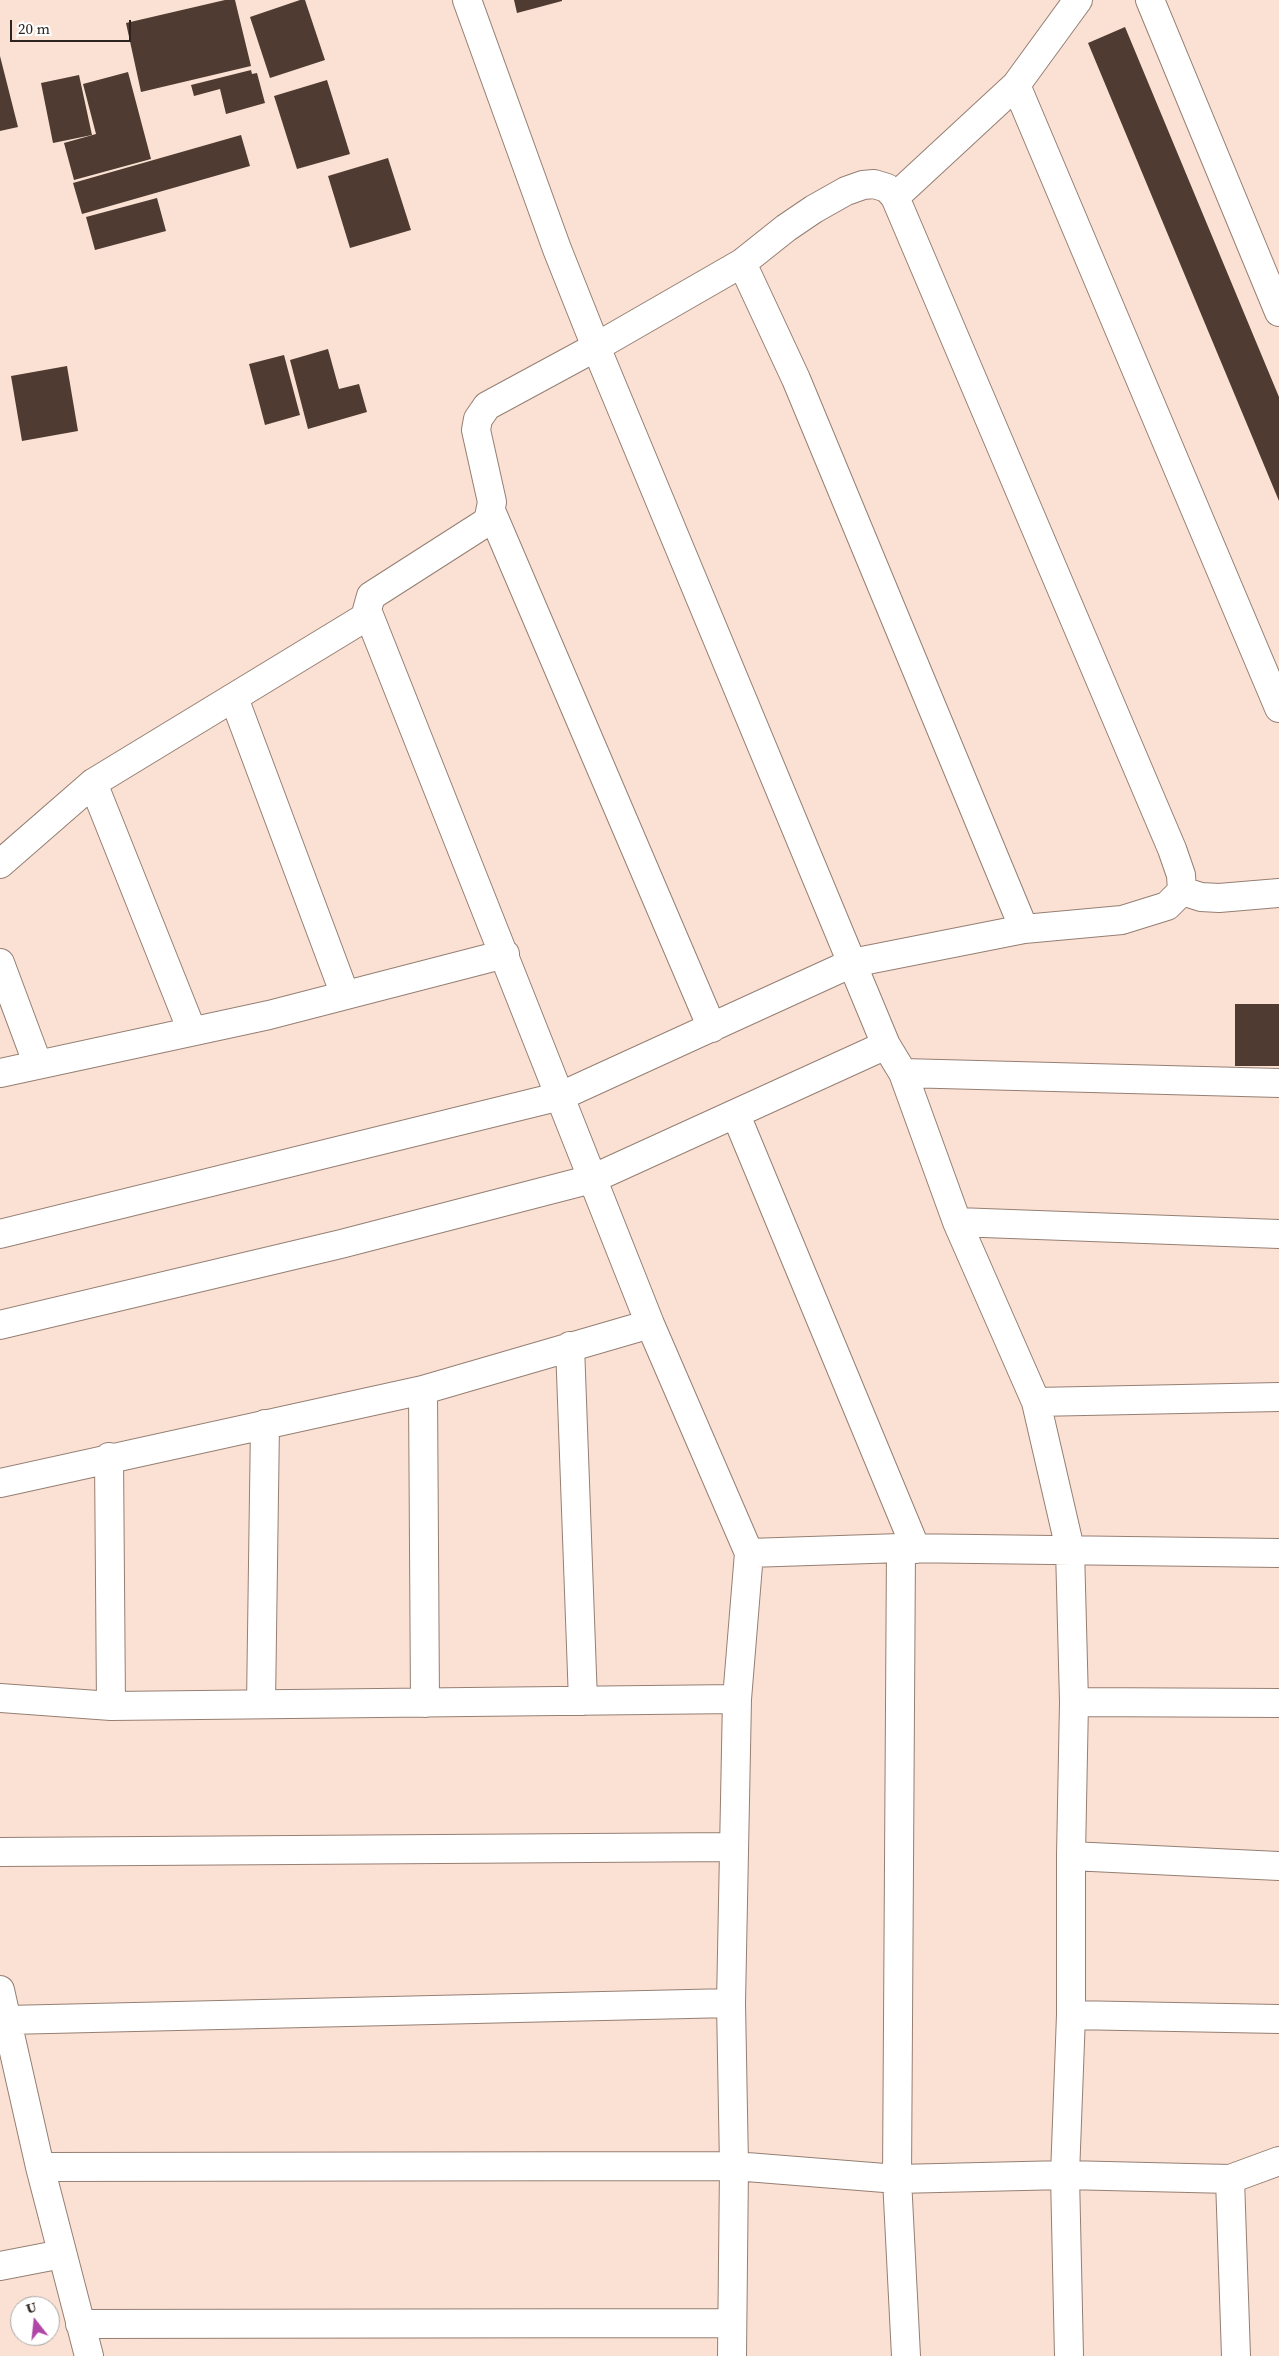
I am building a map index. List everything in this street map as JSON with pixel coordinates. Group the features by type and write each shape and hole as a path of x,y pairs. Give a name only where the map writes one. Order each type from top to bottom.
{"street":[{"path":"468,0 557,249 596,347 884,1040 902,1073 957,1222 1036,1402 1070,1549 1074,1702 1071,1856 1071,2015 1064,2175 1069,2356"},
{"path":"895,197 1016,85 1078,0"},
{"path":"1150,0 1279,312"},
{"path":"1016,85 1279,708"},
{"path":"0,1234 563,1101 712,1028 854,968 1024,929 1122,920 1167,906 1182,891 1181,875 1172,849 895,197 888,188 874,184 863,185 846,191 793,223 742,263 596,347 487,406 478,419 476,430 492,502 492,513 712,1028"},
{"path":"742,263 796,379 1024,929"},
{"path":"492,513 485,523 371,596 368,604 369,615 505,954 650,1324 749,1553 737,1699 731,2003 734,2166 732,2356"},
{"path":"0,864 93,783 369,615"},
{"path":"234,698 345,995"},
{"path":"93,783 192,1031"},
{"path":"1182,891 1219,898 1279,893"},
{"path":"0,1073 269,1015 505,954"},
{"path":"0,963 38,1065"},
{"path":"0,1326 341,1244 590,1174 736,1115 884,1040"},
{"path":"902,1073 1279,1083"},
{"path":"736,1115 909,1548 897,2180 906,2356"},
{"path":"957,1222 1279,1234"},
{"path":"0,1483 109,1457 423,1390 650,1324"},
{"path":"570,1346 582,1701"},
{"path":"423,1390 425,1703"},
{"path":"1036,1402 1279,1397"},
{"path":"261,1704 265,1424"},
{"path":"109,1457 110,1706"},
{"path":"749,1553 909,1548 1279,1553"},
{"path":"0,1698 110,1706 737,1699"},
{"path":"1074,1702 1279,1703"},
{"path":"0,1852 734,1847"},
{"path":"1071,1856 1279,1866"},
{"path":"0,1990 40,2167 89,2356"},
{"path":"6,2020 731,2003"},
{"path":"1071,2015 1279,2019"},
{"path":"40,2167 734,2166 897,2180 1064,2175 1230,2179 1279,2161"},
{"path":"1230,2179 1236,2356"},
{"path":"0,2266 62,2254"},
{"path":"80,2324 732,2324"}],"building":[{"path":"225,0 235,0 251,66 141,92 126,23"},
{"path":"305,0 325,60 270,78 250,17"},
{"path":"514,0 562,0 562,1 517,13"},
{"path":"1125,27 1279,397 1279,501 1088,43"},
{"path":"0,56 18,127 0,131"},
{"path":"251,70 252,74 257,73 265,103 226,114 220,89 194,96 191,85"},
{"path":"128,72 151,159 74,180 64,143 96,134 83,84"},
{"path":"79,75 92,135 53,143 41,83"},
{"path":"327,80 350,154 297,169 274,96"},
{"path":"241,135 250,166 82,214 73,183"},
{"path":"388,158 411,230 350,248 328,176"},
{"path":"157,198 166,231 95,250 86,217"},
{"path":"328,349 339,389 359,384 367,412 308,429 290,360"},
{"path":"284,355 300,415 265,425 249,364"},
{"path":"67,366 78,431 22,441 11,376"},
{"path":"1235,1004 1279,1004 1279,1066 1235,1066"}]}
